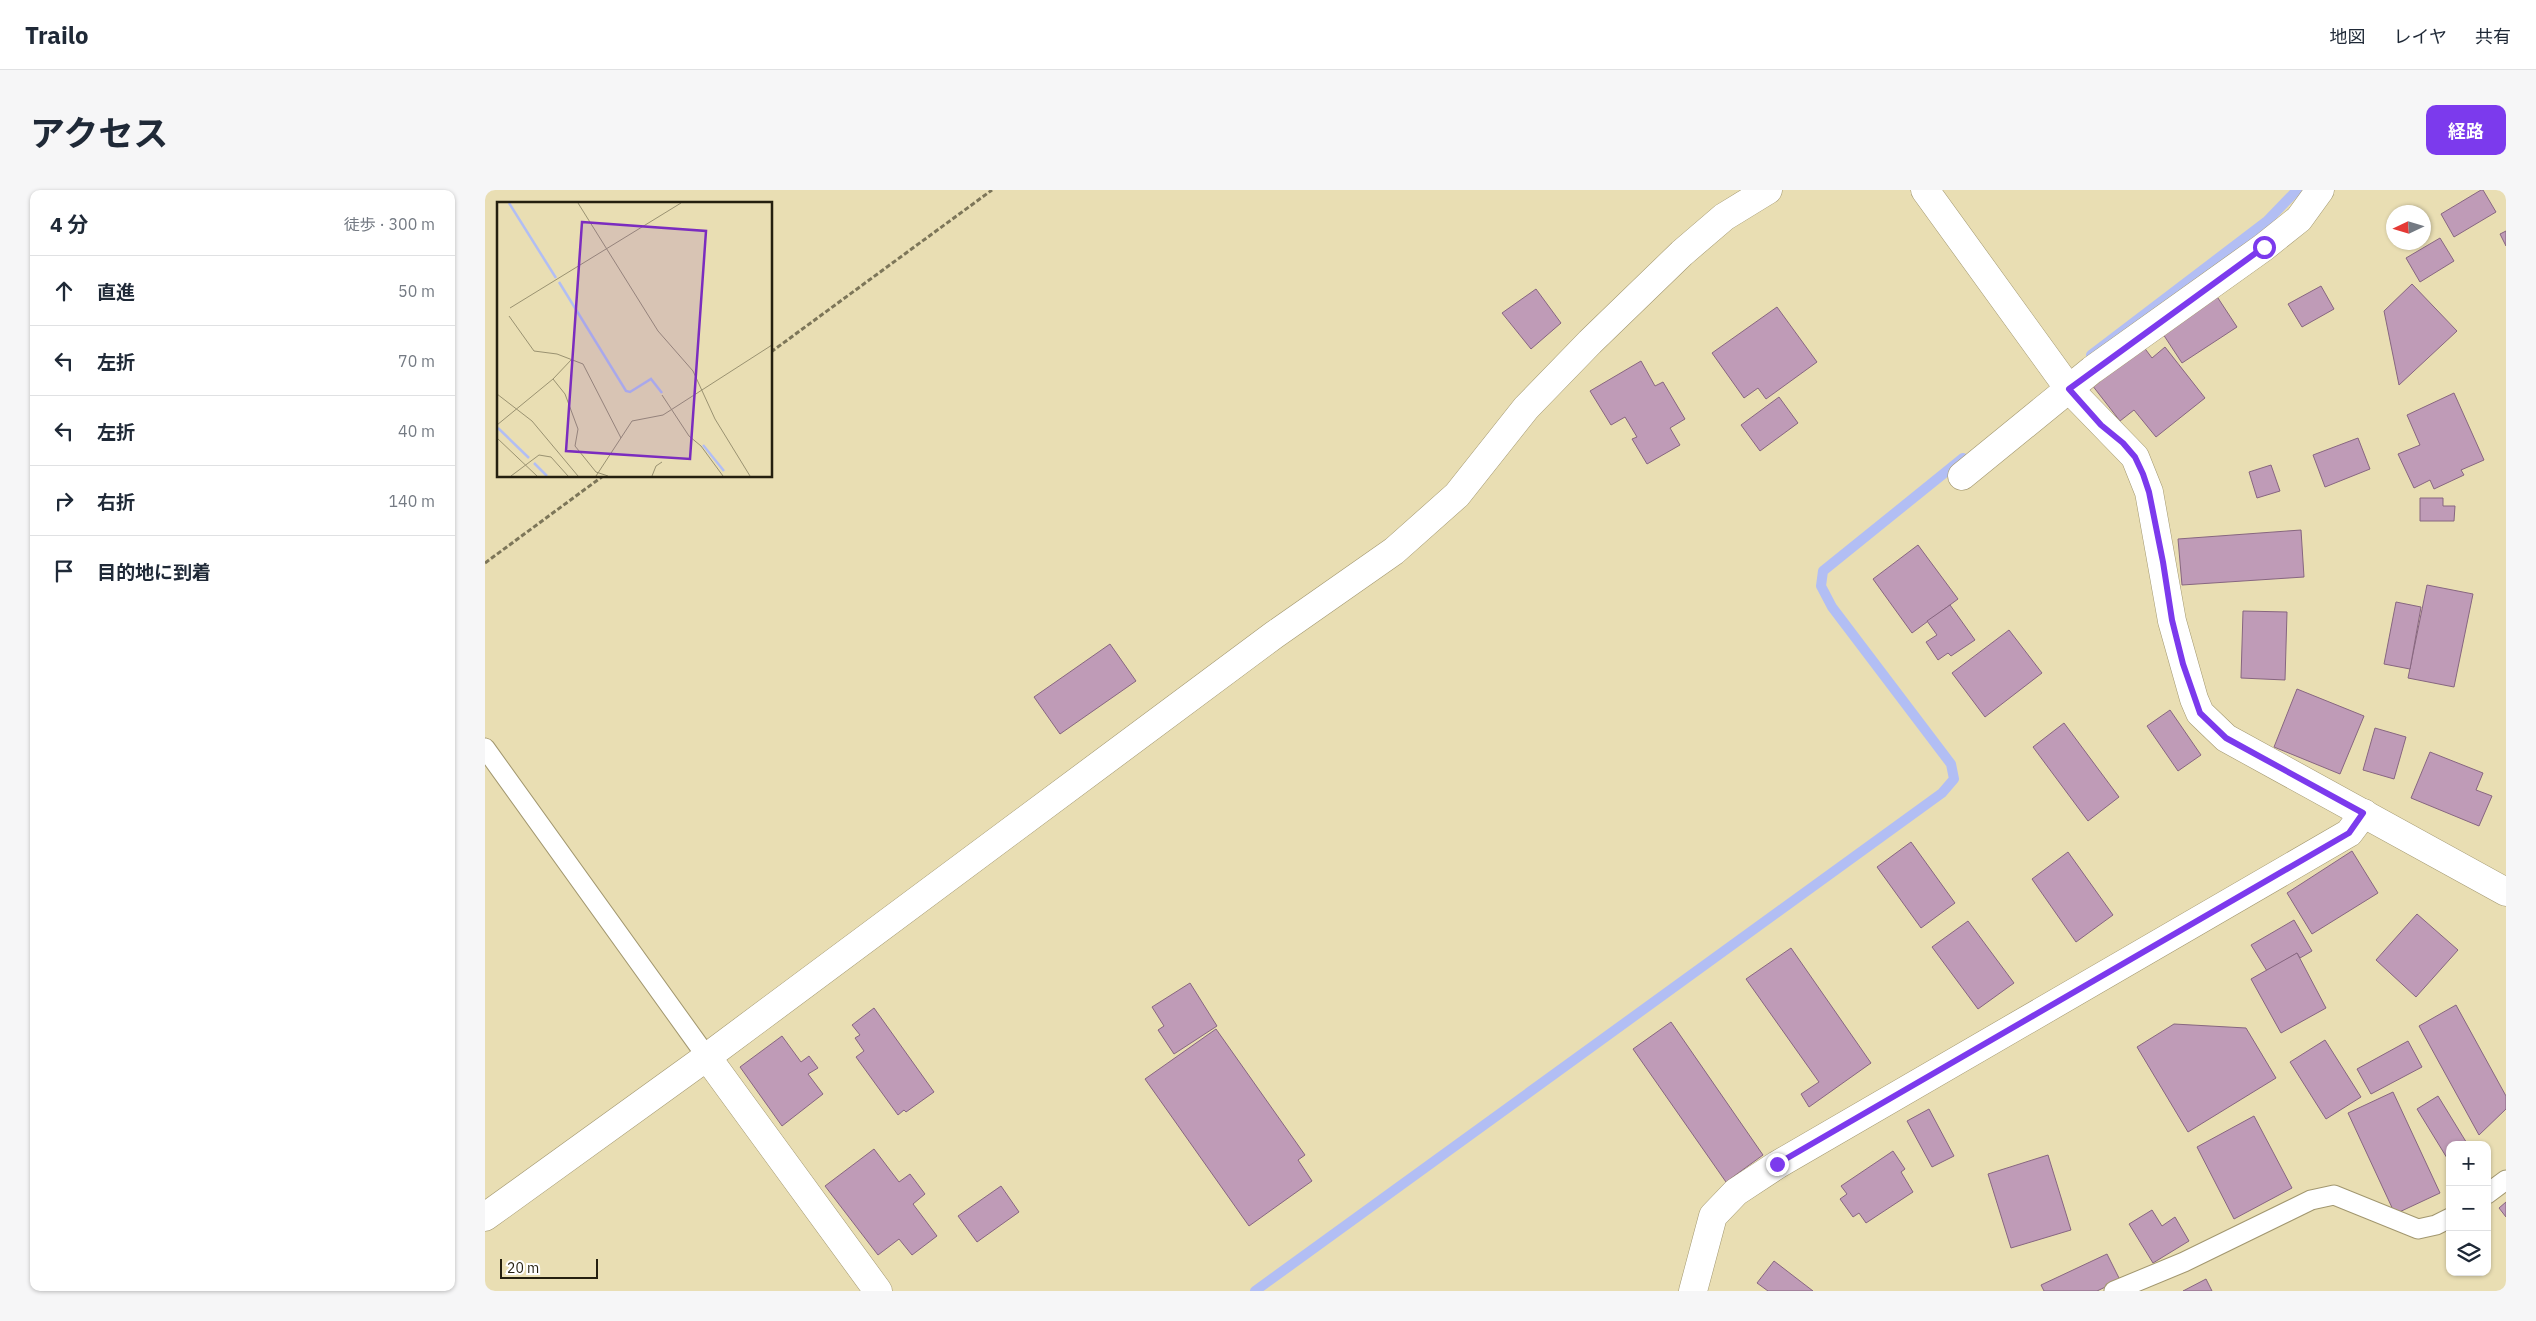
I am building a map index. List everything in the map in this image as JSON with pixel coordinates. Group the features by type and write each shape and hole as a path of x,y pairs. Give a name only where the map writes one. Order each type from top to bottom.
{"street":[{"path":"485,1217 707,1057 1274,634 1401,545 1457,496 1526,408 1675,260 1724,217 1769,190"},
{"path":"1925,190 2069,389 2101,425 2123,443 2135,457 2149,492 2172,620 2183,664 2200,713 2226,738 2506,892"},
{"path":"1962,476 2069,389 2264,247 2299,219 2320,190"},
{"path":"1693,1291 1713,1216 1736,1192 1777,1164 2349,833 2363,813"},
{"path":"707,1057 878,1291"}],"lane":[{"path":"485,748 707,1057"},
{"path":"2491,1191 2506,1180"},
{"path":"2114,1291 2183,1262 2311,1200 2334,1195 2418,1229 2436,1225 2446,1220"}],"path":[{"path":"773,351 992,190"},
{"path":"485,563 600,478"}],"building":[{"path":"2483,190 2496,212 2454,237 2441,214"},
{"path":"2506,231 2506,246 2500,234"},
{"path":"2440,238 2454,261 2420,282 2406,258 2420,250 2431,250 2431,243"},
{"path":"2412,284 2457,331 2399,385 2384,311"},
{"path":"2321,286 2334,309 2302,327 2288,304"},
{"path":"1536,289 1561,323 1531,349 1502,313"},
{"path":"2216,295 2237,327 2182,363 2161,331"},
{"path":"1777,307 1817,362 1766,399 1758,388 1744,398 1712,353"},
{"path":"2143,346 2152,358 2165,347 2205,398 2156,437 2134,410 2120,421 2092,385"},
{"path":"1641,361 1655,386 1663,382 1685,419 1670,428 1680,445 1647,464 1632,439 1637,437 1625,417 1611,425 1590,391"},
{"path":"2454,393 2484,460 2461,470 2464,475 2434,489 2430,480 2414,488 2398,454 2420,445 2407,415"},
{"path":"1779,397 1798,423 1760,451 1741,425"},
{"path":"2358,438 2370,469 2325,487 2313,455"},
{"path":"2271,465 2280,491 2257,498 2249,472"},
{"path":"2420,498 2443,498 2443,506 2455,506 2454,521 2420,521"},
{"path":"2301,530 2304,577 2182,585 2178,539"},
{"path":"1918,545 1958,599 1912,633 1873,579"},
{"path":"2427,585 2473,594 2454,687 2408,678"},
{"path":"2396,602 2421,607 2410,669 2384,664"},
{"path":"1950,605 1975,640 1951,656 1948,653 1938,660 1926,642 1937,635 1927,621"},
{"path":"2243,611 2287,612 2285,680 2241,678"},
{"path":"2009,630 2042,673 1985,717 1952,673"},
{"path":"1110,644 1136,681 1060,734 1034,697"},
{"path":"2297,689 2364,716 2340,774 2274,747"},
{"path":"2170,710 2201,755 2178,771 2147,726"},
{"path":"2064,723 2119,797 2088,821 2033,747"},
{"path":"2375,728 2406,737 2394,779 2363,770"},
{"path":"2430,752 2483,773 2476,790 2492,796 2479,826 2411,798"},
{"path":"1911,842 1955,903 1921,928 1877,867"},
{"path":"2352,851 2378,893 2312,934 2287,893"},
{"path":"2068,852 2113,915 2076,942 2032,879"},
{"path":"2417,914 2458,950 2416,997 2376,960"},
{"path":"2294,920 2312,951 2300,958 2297,953 2267,971 2251,945"},
{"path":"1968,921 2014,983 1978,1009 1932,947"},
{"path":"1791,948 1871,1063 1809,1107 1801,1094 1819,1082 1746,979"},
{"path":"2297,953 2326,1008 2281,1033 2251,979"},
{"path":"1190,983 1217,1026 1174,1054 1158,1030 1164,1026 1152,1007"},
{"path":"2456,1005 2506,1096 2506,1109 2479,1135 2419,1026"},
{"path":"874,1008 934,1092 906,1112 904,1110 898,1115 856,1057 864,1051 855,1038 860,1035 852,1025"},
{"path":"1671,1022 1763,1155 1726,1182 1633,1049"},
{"path":"2174,1024 2246,1028 2276,1078 2188,1132 2137,1047"},
{"path":"1216,1029 1305,1155 1298,1160 1312,1181 1249,1226 1145,1079"},
{"path":"782,1036 801,1062 809,1056 818,1068 808,1074 823,1094 782,1126 740,1067"},
{"path":"2325,1040 2361,1097 2326,1119 2290,1062"},
{"path":"2408,1041 2422,1067 2371,1094 2357,1069"},
{"path":"2393,1092 2440,1193 2395,1214 2348,1113"},
{"path":"2438,1096 2466,1141 2446,1141 2446,1156 2417,1109"},
{"path":"1929,1109 1954,1156 1932,1167 1907,1121"},
{"path":"2254,1116 2292,1188 2234,1219 2197,1147"},
{"path":"874,1149 899,1182 910,1174 925,1194 913,1204 937,1236 912,1255 899,1239 878,1255 825,1186"},
{"path":"1893,1151 1905,1169 1901,1172 1913,1192 1866,1223 1859,1213 1853,1217 1840,1199 1847,1194 1841,1186"},
{"path":"2048,1155 2071,1230 2011,1248 1988,1174"},
{"path":"1001,1186 1019,1212 977,1242 958,1216"},
{"path":"2506,1202 2506,1217 2499,1208"},
{"path":"2152,1210 2162,1226 2175,1217 2189,1241 2153,1263 2129,1224"},
{"path":"2107,1254 2120,1280 2097,1291 2044,1291 2041,1285"},
{"path":"1774,1261 1813,1291 1768,1291 1757,1283"},
{"path":"2206,1279 2212,1291 2183,1291"}],"waterway":[{"path":"2091,355 2267,221 2297,190"},
{"path":"1255,1291 1942,793 1954,779 1951,764 1832,607 1821,586 1823,571 1963,458"}],"route":[{"path":"1777,1164 2349,833 2363,813 2226,738 2210,725 2200,713 2183,664 2172,620 2163,562 2149,492 2143,474 2135,457 2123,443 2101,425 2069,389 2092,370 2264,247"}]}
